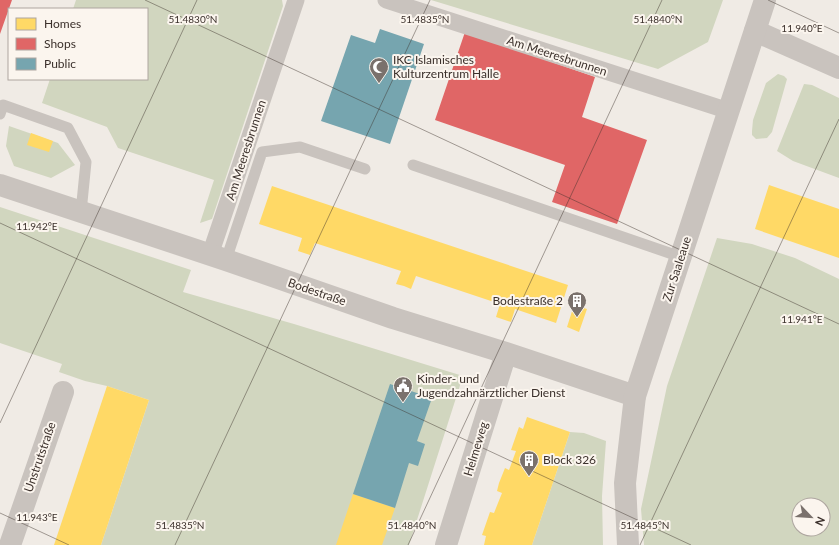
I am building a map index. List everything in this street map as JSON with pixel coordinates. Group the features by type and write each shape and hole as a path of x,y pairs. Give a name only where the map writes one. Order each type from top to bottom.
{"street":[{"name":"Am Meeresbrunnen","path":"218,257 296,0"},
{"name":"Am Meeresbrunnen","path":"386,0 729,111"},
{"name":"Zur Saaleaue","path":"628,545 625,483 635,396 765,0"},
{"path":"755,31 839,68"},
{"name":"Bodestraße","path":"0,185 218,257 386,315 635,396"},
{"name":"Helmeweg","path":"446,545 506,353"},
{"name":"Unstrutstraße","path":"10,545 63,392"}],"lane":[{"path":"0,114 3,105 68,128 86,162 81,212"},
{"path":"218,257 262,152 300,147 365,169"},
{"path":"413,165 681,257"}],"green space":[{"path":"76,0 282,0 283,6 212,219 200,223 214,180 118,148 107,127 42,103 50,80 148,80 148,8 73,8"},
{"path":"431,0 723,0 708,42 658,69"},
{"path":"778,74 787,79 772,132 767,138 756,139 752,135 753,120 766,83"},
{"path":"804,84 812,85 839,98 839,178 793,161 777,151"},
{"path":"9,126 58,143 75,165 51,178 14,166 6,146"},
{"path":"0,207 191,270 183,292 294,324 463,376 409,545 101,545 149,400 59,372 62,364 0,343"},
{"path":"717,238 752,244 795,258 839,279 839,545 644,545 641,509 667,386"},
{"path":"570,432 584,433 606,441 602,496 603,545 532,545"}],"building: Homes":[{"path":"31,133 53,141 49,152 27,145"},
{"path":"769,185 839,209 839,258 755,229"},
{"path":"272,186 568,285 556,323 515,309 511,322 496,317 500,304 416,276 411,289 396,284 401,271 315,243 310,255 298,251 302,238 259,224"},
{"name":"Bodestraße 2","path":"574,305 587,309 579,332 567,327"},
{"path":"107,386 149,400 101,545 54,545"},
{"name":"Block 326","path":"527,417 570,432 532,545 484,545 486,536 482,535 490,512 494,513 502,493 497,491 499,483 505,468 509,470 516,451 511,450 519,427 523,429"},
{"path":"353,494 395,508 382,545 336,545"}],"building: Shops":[{"path":"0,0 12,0 8,8 0,34"},
{"path":"465,32 595,77 582,117 647,140 617,224 552,202 565,165 435,120"}],"building: Public":[{"path":"380,29 424,44 390,144 321,121 351,35 375,43"},
{"path":"390,384 432,398 417,441 425,444 418,466 409,463 395,508 353,494"}],"place":[{"name":"IKC Islamisches Kulturzentrum Halle","path":"379,84"},
{"name":"Bodestraße 2","path":"577,318"},
{"name":"Kinder- und Jugendzahnärztlicher Dienst","path":"403,403"},
{"name":"Block 326","path":"529,477"}]}
